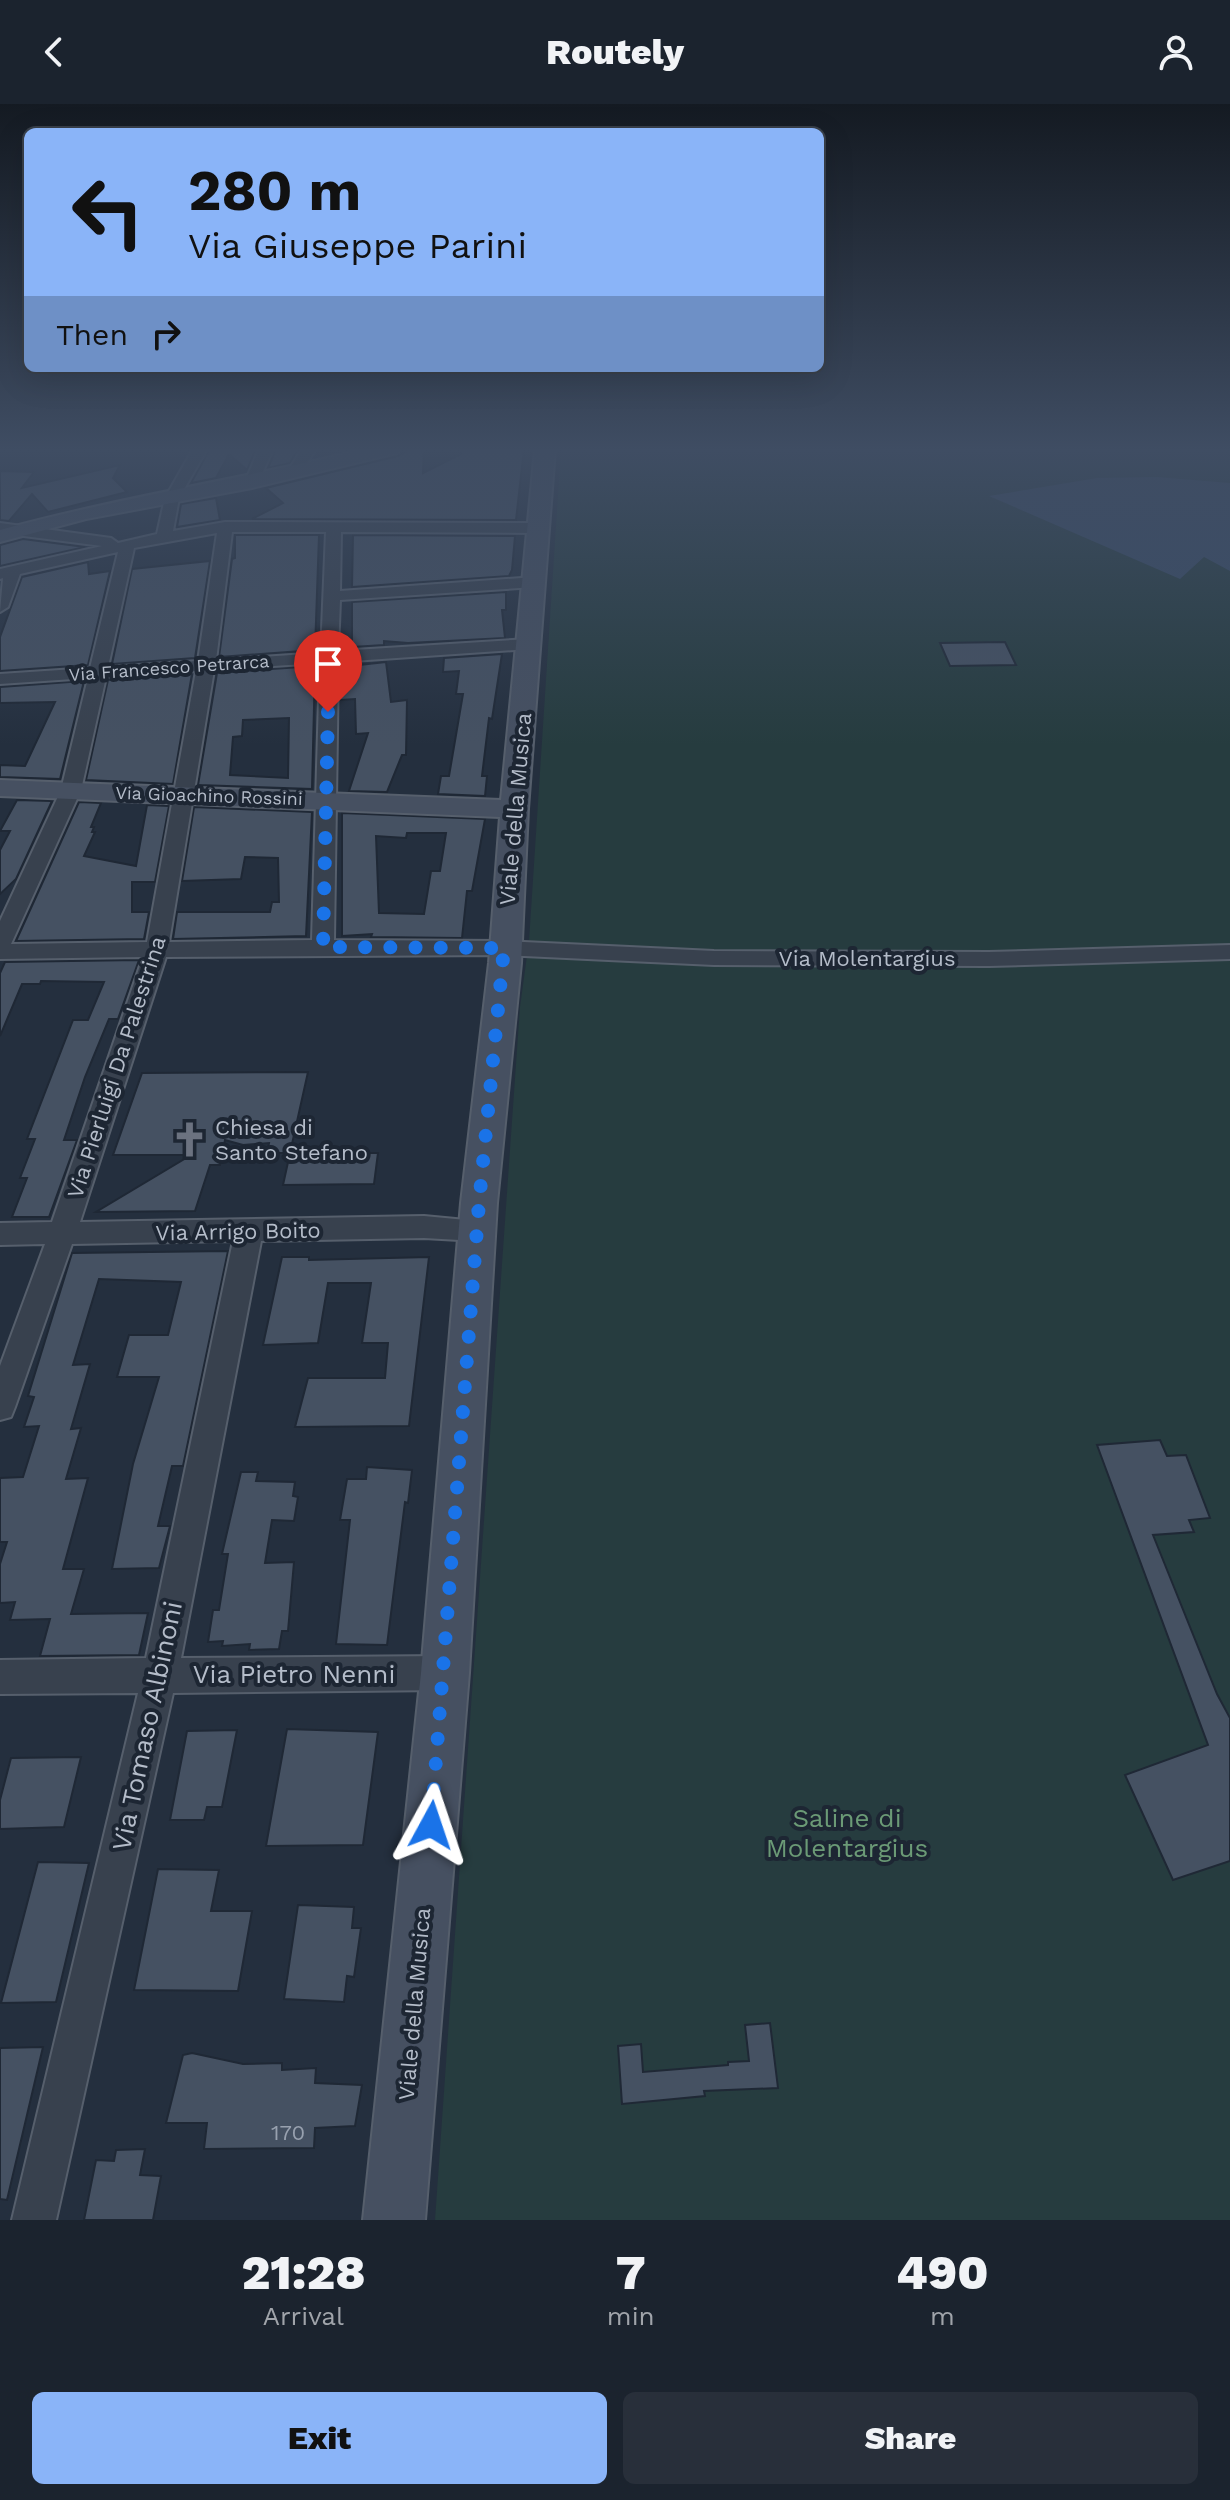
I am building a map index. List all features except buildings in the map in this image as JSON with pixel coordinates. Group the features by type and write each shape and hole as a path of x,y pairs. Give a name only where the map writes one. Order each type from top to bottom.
{"street":[{"path":"0,607 7,573 119,548"},
{"path":"0,945 71,790 127,548"},
{"name":"Via Pierluigi Da Palestrina","path":"0,1407 62,1234 157,950 206,666 222,548"},
{"path":"323,947 324,801 334,548"},
{"name":"Viale della Musica","path":"394,2220 445,1673 477,1230 537,548"},
{"path":"334,596 535,582"},
{"name":"Via Francesco Petrarca","path":"0,679 529,644"},
{"name":"Via Gioachino Rossini","path":"0,788 514,809"},
{"name":"Via Molentargius","path":"0,952 323,947 504,948 730,958 989,959 1230,952"},
{"name":"Via Tomaso Albinoni","path":"34,2220 160,1675 249,1230"},
{"name":"Via Arrigo Boito","path":"0,1234 477,1230"},
{"name":"Via Pietro Nenni","path":"0,1677 445,1673"}],"green space":[{"name":"Saline di Molentargius","path":"555,548 1230,548 1230,2220 435,2220 520,1007 529,941"}],"water":[{"path":"1108,548 1230,548 1230,571 1204,557 1180,579"}],"place":[{"name":"Chiesa di Santo Stefano","path":"189,1140"}],"route":[{"path":"328,712 323,947 504,948 505,963 479,1203 431,1825"}]}
